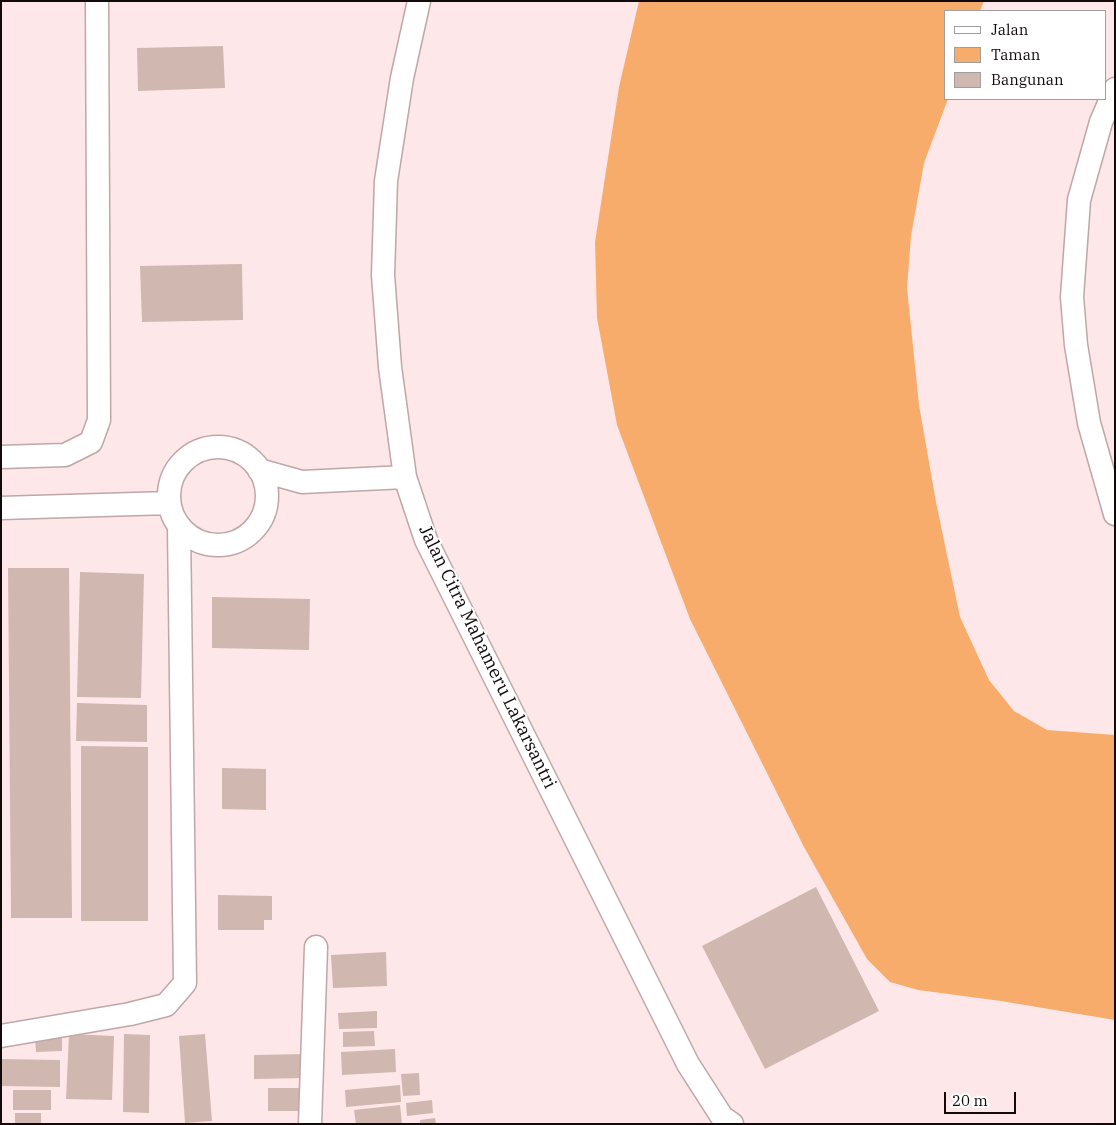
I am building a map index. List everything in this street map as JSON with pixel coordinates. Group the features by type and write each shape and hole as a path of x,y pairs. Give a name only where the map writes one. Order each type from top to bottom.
{"street":[{"path":"1,457 65,454 91,442 98,420 97,1"},
{"name":"Jalan Citra Mahameru Lakarsantri","path":"420,1 402,78 386,181 384,275 390,367 405,477 426,540 688,1064 722,1117 732,1124"},
{"path":"1115,89 1101,122 1079,200 1072,297 1076,345 1089,422 1115,514"},
{"path":"221,446 236,450 249,458 259,470 265,484 266,501 262,518 253,531 239,541 223,545 207,544 191,538 179,526 173,516 169,503 171,478 191,454 205,448 221,446"},
{"path":"259,470 302,482 405,477"},
{"path":"266,501 302,482"},
{"path":"1,508 169,503"},
{"path":"1,1036 130,1014 166,1005 185,983 179,526"},
{"path":"310,1124 316,948"}],"green space":[{"path":"639,1 984,1 980,10 944,10 944,100 948,100 924,163 911,236 907,288 919,405 936,502 960,617 989,680 1014,711 1047,730 1115,735 1115,1020 1001,1001 918,990 890,982 867,959 804,847 690,619 617,425 597,318 595,242 619,87"}],"building":[{"path":"223,46 225,88 138,91 137,48"},
{"path":"242,264 243,320 142,322 140,266"},
{"path":"8,568 69,568 72,918 11,918"},
{"path":"80,572 144,574 141,698 77,697"},
{"path":"212,597 310,599 309,650 212,648"},
{"path":"77,703 147,705 147,742 76,741"},
{"path":"81,746 148,747 148,921 81,921"},
{"path":"222,768 266,769 266,810 222,809"},
{"path":"816,887 879,1011 765,1069 702,946"},
{"path":"218,895 272,896 272,920 264,920 264,930 218,930"},
{"path":"386,952 387,986 333,988 331,955"},
{"path":"377,1011 377,1028 339,1029 338,1013"},
{"path":"374,1031 375,1046 343,1047 343,1032"},
{"path":"69,1034 114,1036 112,1100 66,1099"},
{"path":"124,1034 150,1035 149,1113 123,1112"},
{"path":"205,1034 212,1121 185,1123 179,1036"},
{"path":"62,1037 62,1051 36,1052 35,1038"},
{"path":"395,1049 396,1072 342,1075 341,1052"},
{"path":"307,1054 307,1078 254,1079 254,1055"},
{"path":"1,1059 60,1060 60,1087 1,1086"},
{"path":"419,1073 420,1095 403,1096 401,1074"},
{"path":"400,1085 401,1102 346,1107 345,1090"},
{"path":"268,1088 301,1088 301,1111 268,1111"},
{"path":"13,1090 51,1090 51,1110 13,1110"},
{"path":"432,1100 433,1113 407,1116 406,1103"},
{"path":"400,1105 402,1124 356,1124 354,1110"},
{"path":"15,1113 41,1113 41,1124 15,1124"},
{"path":"435,1118 436,1124 420,1124 420,1120"}]}
